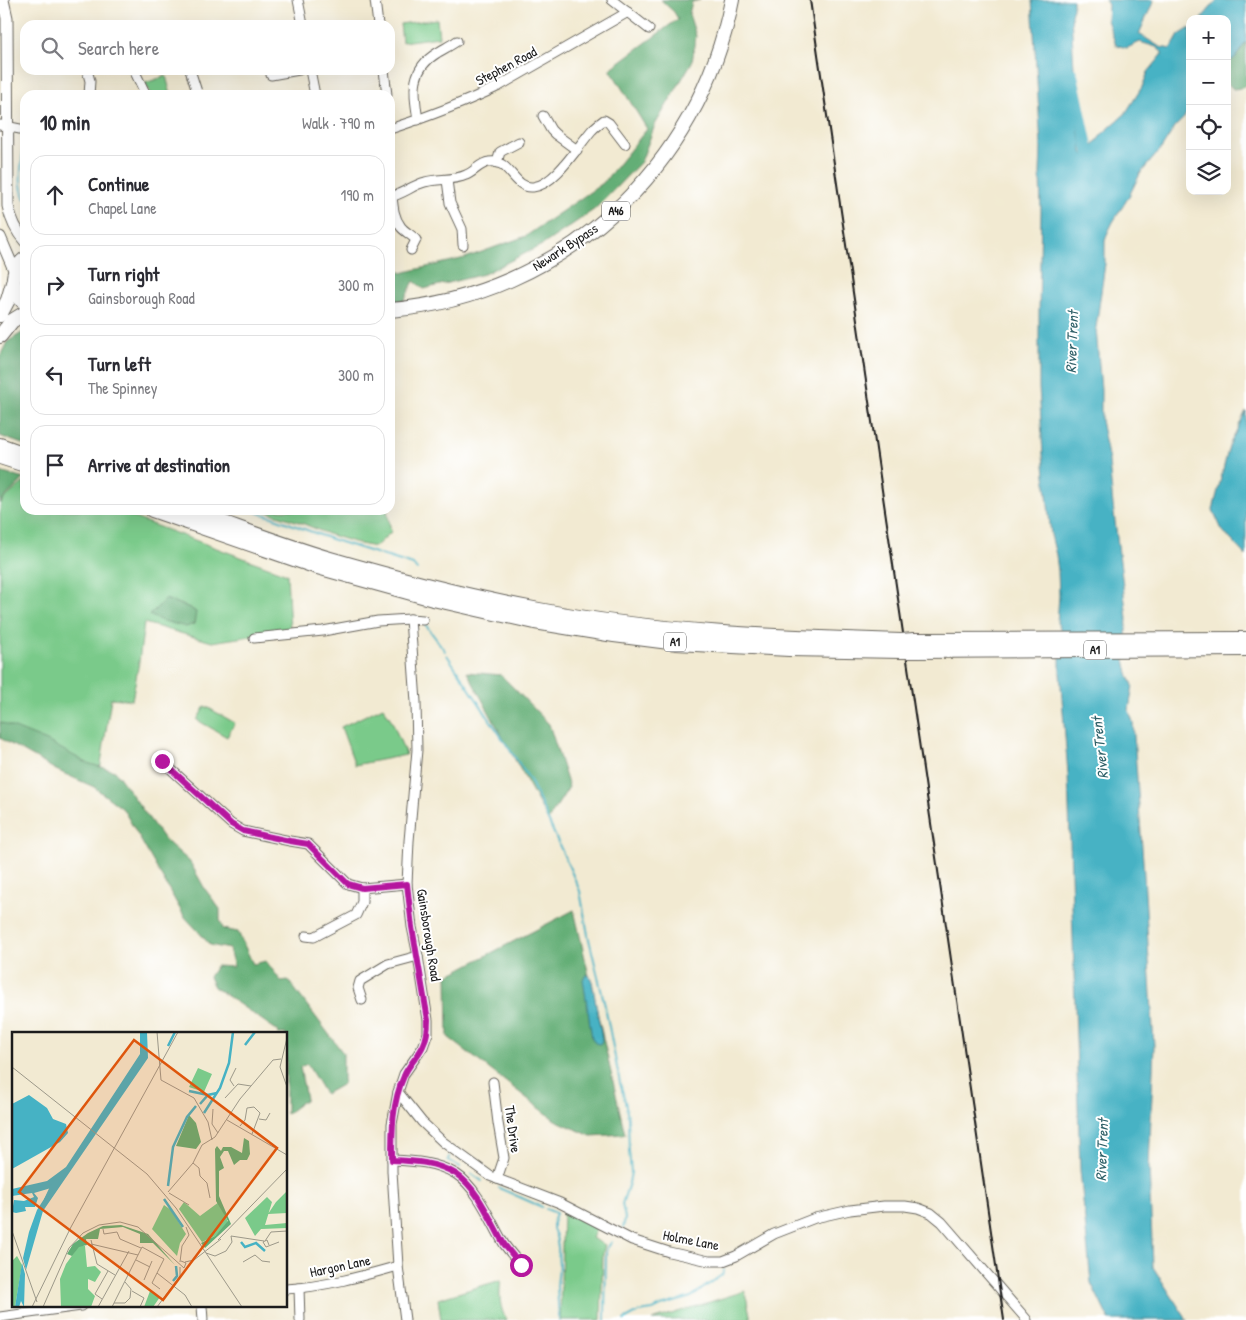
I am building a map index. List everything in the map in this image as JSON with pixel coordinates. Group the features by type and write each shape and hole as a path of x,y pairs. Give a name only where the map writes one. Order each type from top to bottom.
{"highway":[{"name":"Newark Bypass","path":"395,310 440,303 505,282 532,270 560,253 614,213 654,170 691,114 712,72 722,42 732,0"},
{"path":"0,315 8,300 20,264"},
{"path":"14,278 17,294 20,297"},
{"path":"0,336 12,321 20,316"},
{"path":"0,445 20,452"},
{"path":"0,457 20,463"},
{"name":"A1","path":"166,515 314,566 452,597 678,630 908,646 1185,644 1246,639"},
{"name":"A1","path":"202,515 435,593"},
{"name":"A1","path":"1185,644 1246,649"}],"main road":[{"path":"0,5 2,0"},
{"path":"2,0 7,18 3,46 8,208 20,234"},
{"path":"0,237 14,278"}],"street":[{"path":"298,0 302,20"},
{"path":"375,0 377,20"},
{"path":"612,0 649,29"},
{"name":"Stephen Road","path":"395,125 418,120 479,96 628,12"},
{"path":"418,120 414,90 420,70 430,58 457,41"},
{"path":"88,75 89,90"},
{"path":"136,75 144,90"},
{"path":"192,75 196,90"},
{"path":"311,75 314,90"},
{"path":"385,75 386,90"},
{"path":"543,116 550,130 577,150"},
{"path":"395,195 421,183 467,175 489,162 504,166 520,184 532,187 540,185 560,169 592,130 604,120 609,123 625,144"},
{"path":"4,126 20,129"},
{"path":"497,163 500,152 519,142"},
{"path":"447,180 450,203 462,229 463,245"},
{"path":"395,215 401,228 416,240 411,250"},
{"name":"Gainsborough Road","path":"405,1320 398,1266 392,1160 392,1124 398,1092 404,1074 423,1047 428,1033 428,1020 412,927 407,884 417,750 416,702 410,620"},
{"path":"254,638 323,631 378,621 423,620"},
{"path":"162,761 231,824 243,831 308,844 348,884 362,888 407,884"},
{"path":"306,936 314,937 356,915 362,902 362,888"},
{"path":"362,1000 358,988 360,981 388,964 418,956"},
{"name":"The Drive","path":"493,1082 504,1158 497,1179"},
{"name":"Holme Lane","path":"398,1092 422,1122 443,1142 490,1176 560,1203 632,1240 669,1252 709,1261 723,1261 736,1256 774,1234 815,1218 850,1210 884,1206 918,1208 931,1213 942,1222 1027,1320"},
{"path":"392,1160 425,1162 462,1178 474,1192 506,1246 521,1265"},
{"name":"Hargon Lane","path":"288,1289 365,1275 398,1266"},
{"path":"299,1288 300,1320"},
{"path":"0,1317 66,1308"}],"green space":[{"path":"661,0 700,0 692,2 689,14 696,36 692,62 655,125 641,162 595,209 544,244 484,274 424,289 414,281 403,302 395,303 395,264 401,273 465,258 526,236 603,183 647,129 610,69 678,19 674,12"},
{"path":"437,19 439,37 402,42 400,24"},
{"path":"1246,42 1246,84 1242,88 1233,89 1231,87 1231,60 1235,58"},
{"path":"166,76 170,90 148,90 145,83"},
{"path":"20,334 20,443 0,436 0,356 7,342"},
{"path":"0,472 20,478 20,483 0,504"},
{"path":"20,485 20,515 127,515 287,574 290,630 212,642 144,623 132,700 111,698 99,777 0,727 0,506 3,500","holes":["165,599 196,612 150,615"]},
{"path":"277,515 388,515 391,532 375,547 328,534"},
{"path":"165,599 196,612 194,624 186,627 149,615"},
{"path":"467,672 501,675 549,724 569,787 548,820"},
{"path":"205,706 235,723 227,737 197,720"},
{"path":"383,707 392,721 406,755 355,765 341,727"},
{"path":"0,722 47,741 87,763 115,771 163,838 190,862 205,889 220,909 220,920 223,929 238,932 253,964 266,961 281,981 288,980 343,1053 343,1084 325,1094 307,1064 300,1067 306,1099 288,1112 288,1032 278,1032 214,987 209,977 216,966 234,967 229,949 210,945 184,916 123,809 94,787 56,770 0,738"},
{"path":"574,910 625,1134 591,1136 555,1120 448,1037 447,976"},
{"path":"563,1210 597,1228 592,1238 605,1245 603,1253 601,1320 560,1320"},
{"path":"501,1280 500,1300 502,1311 507,1320 441,1320 438,1299"},
{"path":"745,1291 751,1320 652,1320"}],"water":[{"path":"1032,0 1073,0 1071,14 1076,104 1079,133 1084,155 1088,153 1102,134 1125,114 1142,87 1148,72 1162,55 1162,52 1156,47 1140,42 1127,48 1116,45 1107,20 1108,5 1105,0 1154,0 1139,34 1160,47 1171,49 1179,35 1186,31 1186,114 1161,149 1140,174 1108,232 1105,241 1105,264 1096,328 1101,389 1101,420 1109,461 1127,618 1125,659 1128,674 1133,685 1129,710 1133,722 1154,1046 1149,1166 1153,1267 1187,1320 1109,1320 1091,1283 1080,1170 1068,774 1060,673 1060,627 1057,623 1058,571 1051,535 1043,455 1039,387 1041,146"},
{"path":"1217,0 1246,0 1246,42 1235,58 1231,60 1231,15 1204,15"},
{"path":"1246,411 1246,556 1222,530 1213,510 1229,446"},
{"path":"586,975 589,975 592,981 602,1039 599,1044 595,1043 592,1038 583,979"}],"waterway":[{"name":"River Trent","path":"1072,73 1092,167"},
{"path":"266,515 331,539 413,565 417,570"},
{"path":"425,624 445,651"},
{"path":"447,655 530,780 580,891 628,1117 631,1172 622,1204 625,1218 623,1228"},
{"path":"449,1157 448,1160 460,1167"},
{"path":"472,1174 482,1181"},
{"path":"499,1188 542,1207"},
{"path":"546,1209 556,1213 553,1229 558,1247 559,1268 557,1286 559,1320"},
{"path":"605,1320 606,1252 612,1242"},
{"path":"624,1320 639,1312 653,1310 691,1297 722,1275 724,1270"}],"railway":[{"path":"810,0 1004,1320"}],"route":[{"path":"162,761 231,824 243,831 308,844 348,884 362,888 407,884 412,927 428,1020 428,1033 423,1047 404,1074 398,1092 392,1124 392,1160 425,1162 462,1178 477,1196 506,1246 521,1265"}]}
